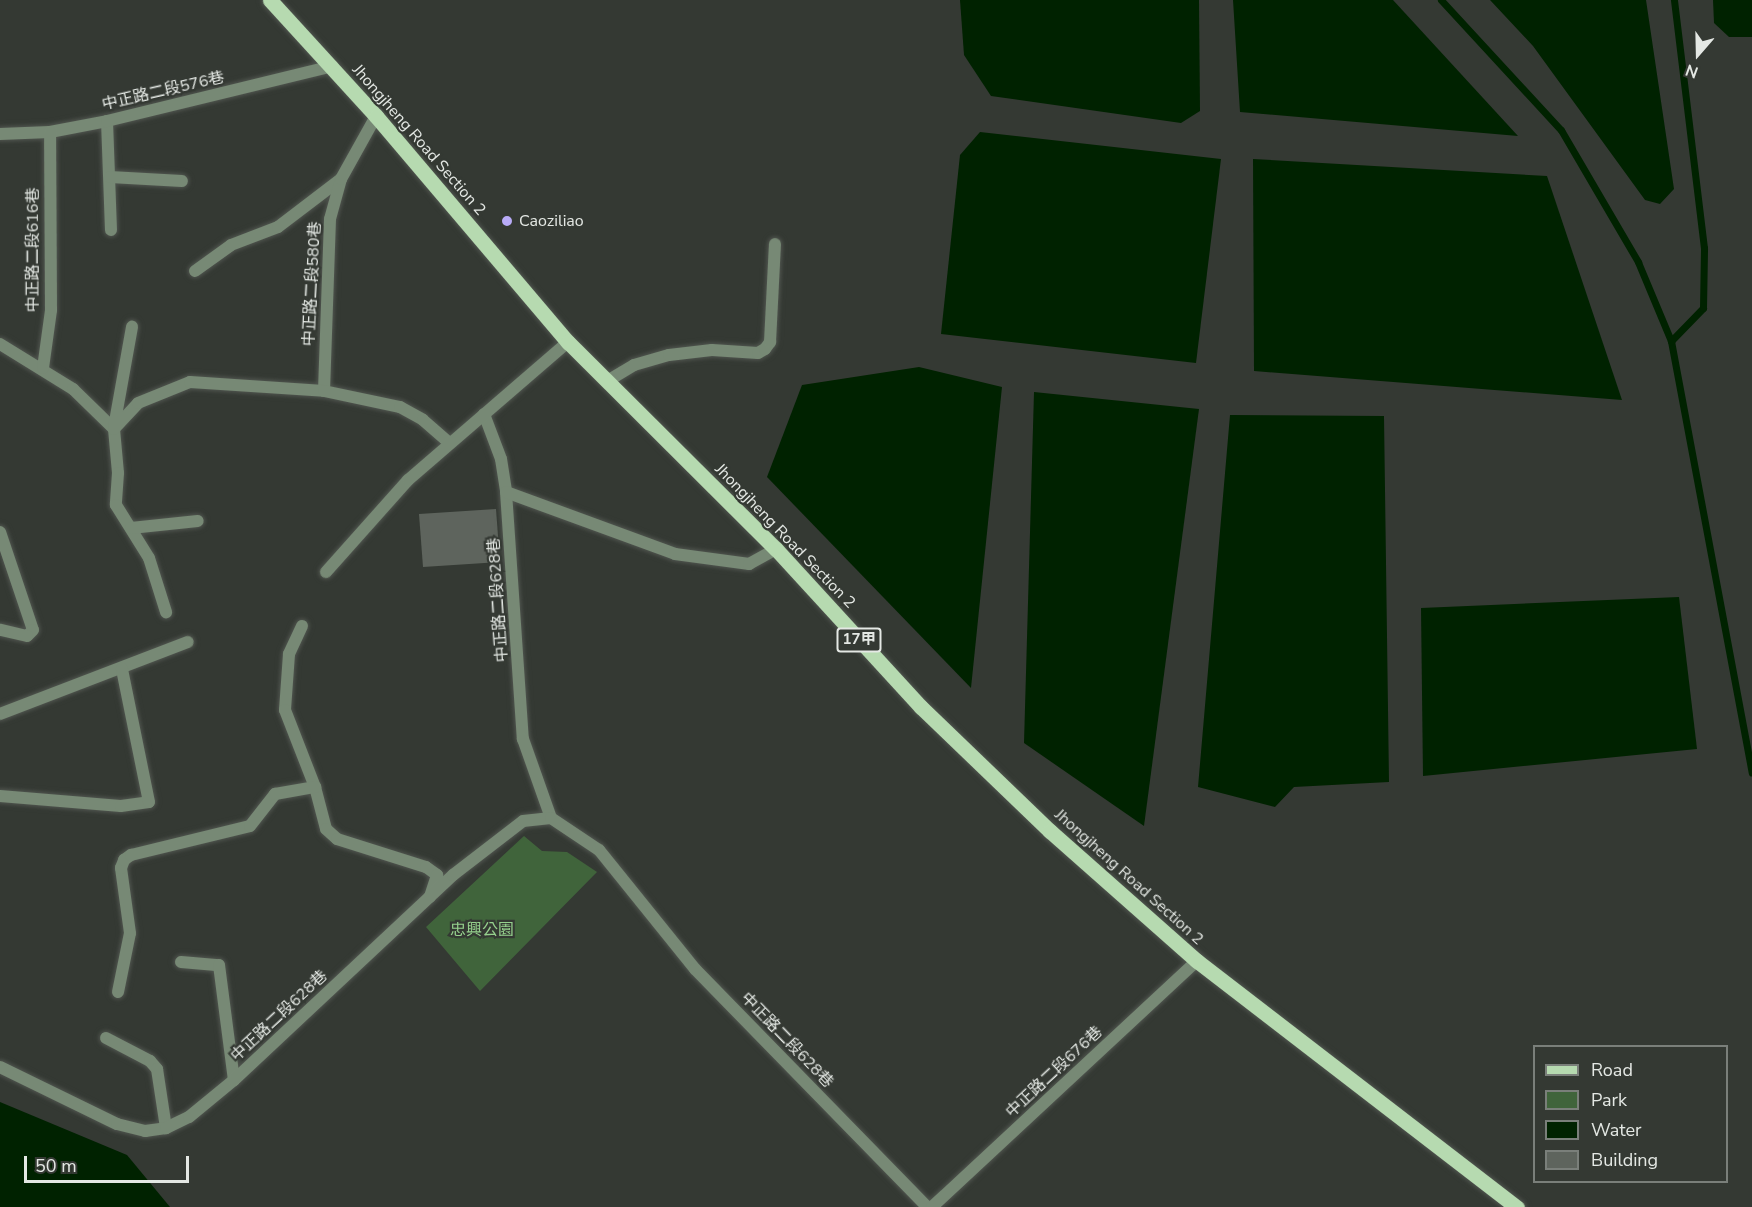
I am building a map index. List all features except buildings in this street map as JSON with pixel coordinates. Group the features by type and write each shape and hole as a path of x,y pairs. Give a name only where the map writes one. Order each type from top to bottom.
{"main road":[{"name":"Jhongjheng Road Section 2","path":"270,0 376,116 568,342 609,380 776,549 921,707 1050,831 1197,961 1517,1207"}],"street":[{"name":"中正路二段576巷","path":"0,134 50,132 107,121 332,66"},
{"name":"中正路二段580巷","path":"324,392 330,219 341,179 376,116"},
{"path":"107,121 111,230"},
{"name":"中正路二段616巷","path":"43,368 51,310 50,132"},
{"path":"110,177 182,181"},
{"path":"195,271 231,245 278,227 341,179"},
{"path":"609,380 634,365 669,355 712,350 758,353 765,349 770,342 775,244"},
{"path":"132,327 114,429 118,473 116,504 149,558 166,612"},
{"path":"326,572 408,480 568,342"},
{"path":"0,344 43,368 73,389 114,429"},
{"path":"114,429 138,403 179,384 324,392 410,411 449,443"},
{"name":"中正路二段628巷","path":"484,414 501,459 506,492 523,739 551,818 598,850 695,969 927,1207"},
{"path":"506,492 675,554 749,564 776,549"},
{"path":"131,528 198,521"},
{"path":"0,532 33,630 27,636 0,630"},
{"path":"302,626 289,654 284,700 287,719 315,787 330,836 426,867 437,875 429,899"},
{"path":"0,714 188,642"},
{"path":"0,796 121,806 149,802 122,669"},
{"path":"118,992 130,933 121,868 124,860 131,855 250,826 275,794 315,787"},
{"name":"中正路二段628巷","path":"0,1068 117,1124 145,1131 166,1128 189,1117 234,1080 453,875 523,821 551,818"},
{"name":"中正路二段676巷","path":"932,1207 1197,961"},
{"path":"182,962 219,965 234,1080"},
{"path":"106,1038 150,1061 157,1069 166,1128"}],"green space":[{"name":"忠興公園","path":"524,836 542,851 567,852 597,872 480,991 426,927"}],"water":[{"path":"960,0 1199,0 1200,111 1181,123 991,96 964,55"},
{"path":"1233,0 1393,0 1518,136 1240,112"},
{"path":"1490,0 1646,0 1674,189 1660,204 1645,200 1533,46"},
{"path":"1713,0 1752,0 1752,37 1729,37 1714,23"},
{"path":"980,132 1221,159 1196,363 941,334 960,155"},
{"path":"1253,159 1547,176 1622,400 1254,371"},
{"path":"919,367 1002,387 971,688 767,477 802,385"},
{"path":"1034,392 1199,409 1144,826 1024,743"},
{"path":"1230,415 1384,416 1389,782 1294,787 1275,807 1198,787"},
{"path":"1679,597 1697,749 1423,776 1421,608"},
{"path":"0,1102 127,1155 170,1207 0,1207"}],"waterway":[{"path":"1441,0 1561,130 1638,262 1671,341 1752,772"},
{"path":"1671,341 1703,308 1704,248 1674,0"}],"place":[{"name":"Caoziliao","path":"507,221"}]}
